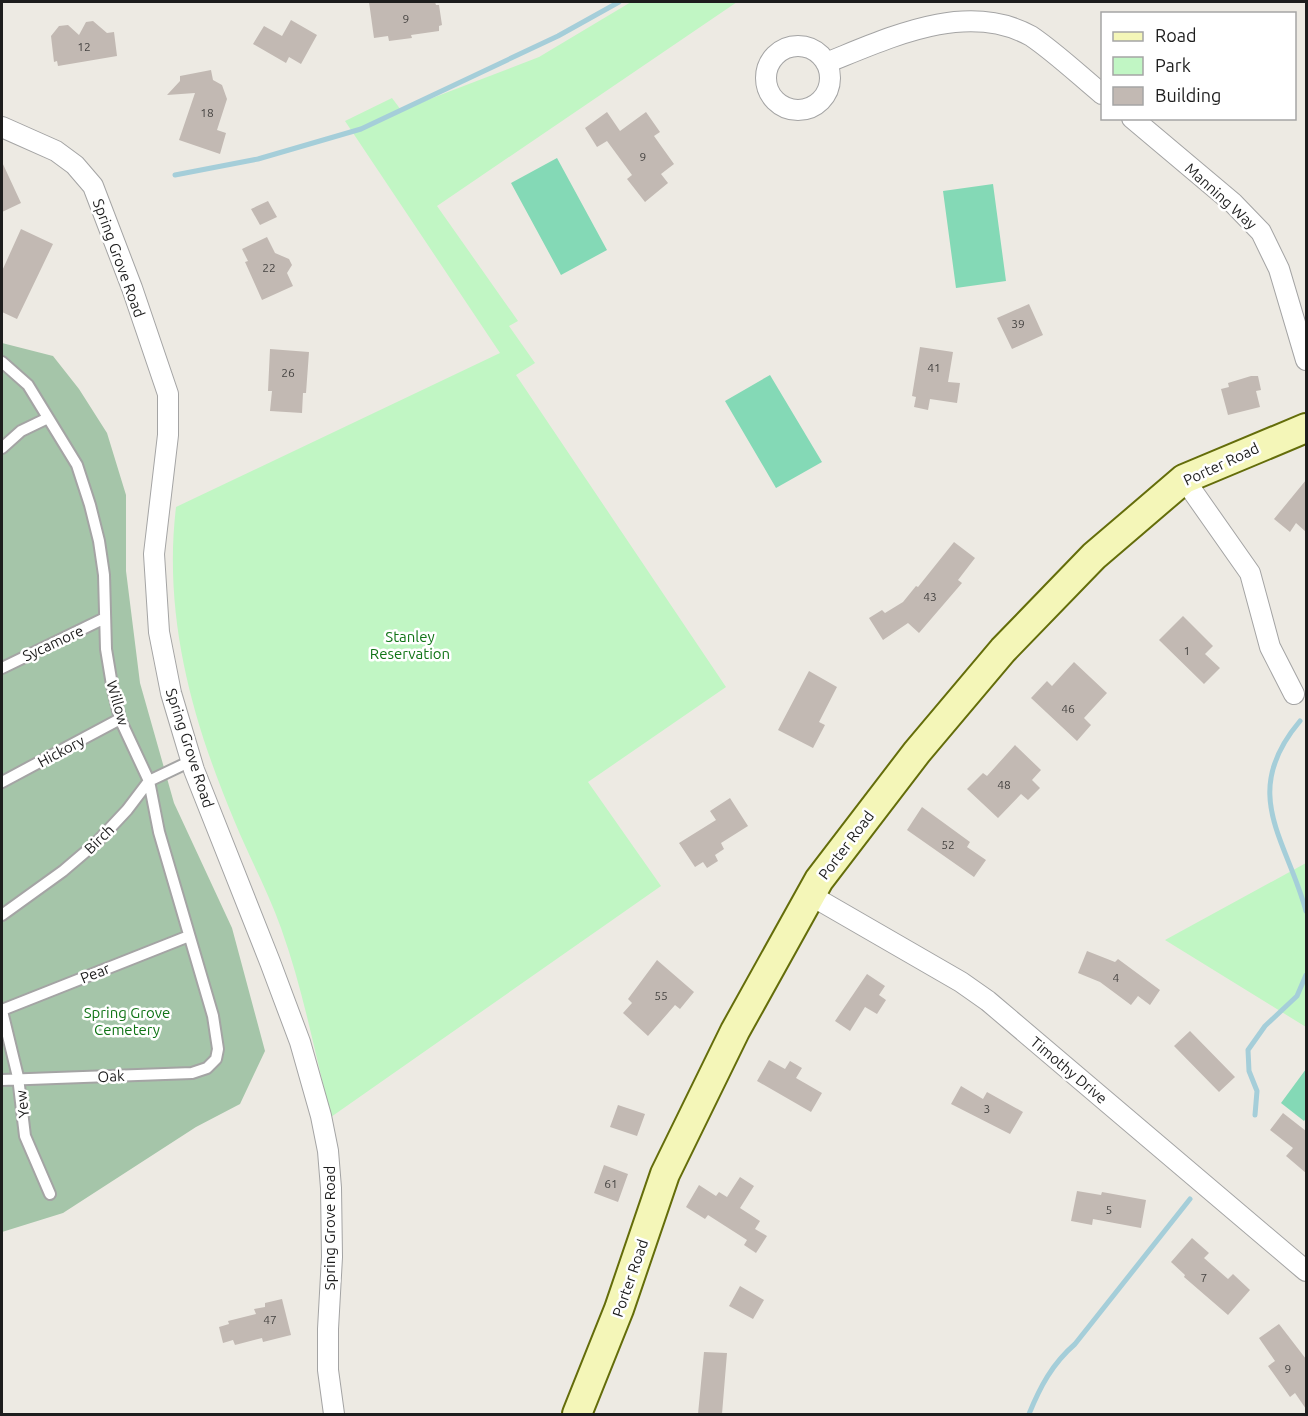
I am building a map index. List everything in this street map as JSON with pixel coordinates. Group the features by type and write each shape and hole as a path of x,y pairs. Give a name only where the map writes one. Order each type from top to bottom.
{"street":[{"path":"826,63 919,26 951,18 982,19 1013,26 1030,35 1101,93"},
{"name":"Manning Way","path":"1134,120 1233,202 1261,232 1279,269 1306,360"},
{"name":"Spring Grove Road","path":"2,127 56,151 75,165 93,186 132,288 151,351 168,394 168,435 154,554 159,632 171,693 191,761 300,1042 321,1116 328,1151 331,1188 332,1257 327,1329 328,1370 334,1414"},
{"name":"Porter Road","path":"577,1414 620,1309 665,1174 735,1031 819,880 917,752 1003,650 1094,556 1184,479 1306,428"},
{"path":"1184,479 1250,573 1270,647 1294,694"},
{"name":"Timothy Drive","path":"812,896 961,982 988,1001 1306,1271"}],"lane":[{"name":"Willow","path":"2,362 28,385 77,465 90,504 99,541 106,649 120,719 149,781 159,832 213,1016 218,1049 216,1059"},
{"path":"2,448 21,431 48,418"},
{"name":"Sycamore","path":"2,668 105,618"},
{"name":"Hickory","path":"2,782 120,719"},
{"name":"Birch","path":"2,915 63,871 97,842 127,810 149,781 191,761"},
{"name":"Pear","path":"2,1010 189,936"},
{"name":"Yew","path":"2,1010 18,1077 26,1136 50,1194"},
{"name":"Oak","path":"2,1080 18,1077 52,1079 192,1073 207,1068 216,1059"}],"green space":[{"name":"Stanley Reservation","path":"631,2 737,2 437,206 518,321 509,326 535,363 516,375 726,687 588,782 661,886 331,1117 289,951 219,782 205,744 184,667 174,588 173,548 176,507 500,353 345,121 392,98 401,110 539,57"},
{"path":"557,158 607,250 561,275 511,183"},
{"path":"993,184 1006,281 956,288 943,191"},
{"name":"Spring Grove Cemetery","path":"2,343 53,356 79,389 107,433 126,495 126,571 140,683 174,803 232,928 265,1051 240,1104 196,1127 63,1213 2,1232"},
{"path":"770,375 822,462 776,488 725,401"},
{"path":"1306,863 1306,1027 1165,940"},
{"path":"1306,1069 1306,1118 1304,1121 1281,1103"}],"building":[{"path":"369,2 435,2 439,5 442,25 439,26 439,31 411,35 412,38 389,41 388,36 374,38"},
{"path":"291,20 317,35 301,64 289,57 286,63 253,44 264,26 282,36"},
{"path":"93,21 107,33 114,32 117,56 58,66 57,61 54,62 51,36 59,26 68,25 79,35 86,22"},
{"path":"211,70 213,80 222,85 227,99 217,130 226,133 220,154 179,140 195,93 167,95 180,81 180,76"},
{"path":"607,112 620,131 646,112 660,132 654,136 674,164 661,174 668,183 645,202 627,179 632,175 607,141 597,147 585,128"},
{"path":"2,162 21,203 2,212"},
{"path":"268,201 277,217 260,225 251,209"},
{"path":"21,229 53,244 17,319 2,312 2,271"},
{"path":"267,237 275,253 289,259 292,265 287,273 293,286 262,300 245,262 248,261 242,249"},
{"path":"1029,304 1043,335 1012,349 997,318"},
{"path":"920,347 953,352 948,382 960,383 957,403 930,399 928,410 914,407 916,397 912,396"},
{"path":"270,349 309,352 302,413 270,411 272,391 268,391"},
{"path":"1258,376 1261,390 1256,391 1260,407 1228,415 1221,389 1229,387 1228,383"},
{"path":"1306,480 1306,532 1296,523 1290,532 1274,519"},
{"path":"954,542 975,558 958,580 962,583 919,633 908,623 883,640 869,618 882,610 885,613 903,602"},
{"path":"1183,616 1213,646 1205,654 1220,668 1204,684 1159,640"},
{"path":"1074,662 1107,693 1084,718 1091,725 1077,741 1031,698 1047,681 1052,686"},
{"path":"809,671 837,687 819,722 825,725 813,748 778,730"},
{"path":"1015,745 1041,770 1032,780 1040,788 1028,800 1021,794 998,818 967,789 983,773 987,776"},
{"path":"730,798 748,826 721,843 724,849 715,855 718,861 707,868 703,862 695,867 679,843 716,820 710,811"},
{"path":"922,807 970,842 967,847 986,860 974,877 907,830"},
{"path":"1087,951 1115,962 1118,959 1160,990 1150,1005 1138,996 1131,1005 1100,982 1078,973"},
{"path":"657,960 694,992 680,1009 675,1005 648,1036 623,1013 632,1003 628,999"},
{"path":"867,974 885,986 879,995 886,1000 877,1014 865,1007 850,1031 835,1021"},
{"path":"1190,1031 1235,1077 1219,1092 1174,1046"},
{"path":"769,1060 785,1069 790,1061 802,1068 796,1078 822,1093 811,1112 757,1081"},
{"path":"961,1086 983,1099 987,1092 1023,1112 1010,1134 951,1104"},
{"path":"618,1105 645,1114 637,1136 610,1127"},
{"path":"1283,1113 1306,1131 1306,1173 1286,1156 1293,1148 1270,1130"},
{"path":"604,1165 628,1174 618,1202 594,1193"},
{"path":"740,1177 754,1186 740,1208 760,1221 755,1229 767,1236 756,1253 744,1245 747,1240 708,1215 705,1219 686,1207 699,1185 716,1196 719,1192 727,1197"},
{"path":"1077,1191 1101,1195 1102,1192 1146,1200 1141,1228 1093,1219 1092,1225 1071,1221"},
{"path":"1192,1238 1209,1253 1204,1258 1228,1279 1233,1274 1250,1290 1228,1315 1184,1277 1185,1275 1171,1262"},
{"path":"740,1286 764,1300 753,1319 729,1306"},
{"path":"282,1299 291,1335 263,1342 262,1338 235,1345 233,1340 223,1343 219,1327 229,1324 228,1321 256,1314 254,1309 265,1307 265,1303"},
{"path":"1279,1324 1306,1359 1306,1409 1295,1393 1290,1397 1268,1366 1275,1361 1259,1338"},
{"path":"704,1352 727,1353 722,1414 698,1414"}],"waterway":[{"path":"175,175 258,159 361,129 558,36 619,2"},
{"path":"1300,721 1282,747 1272,771 1270,794 1279,838 1306,911"},
{"path":"1255,1115 1257,1091 1249,1071 1248,1050 1265,1026 1297,996 1306,975"},
{"path":"1029,1414 1042,1385 1053,1368 1075,1344 1190,1199"}]}
